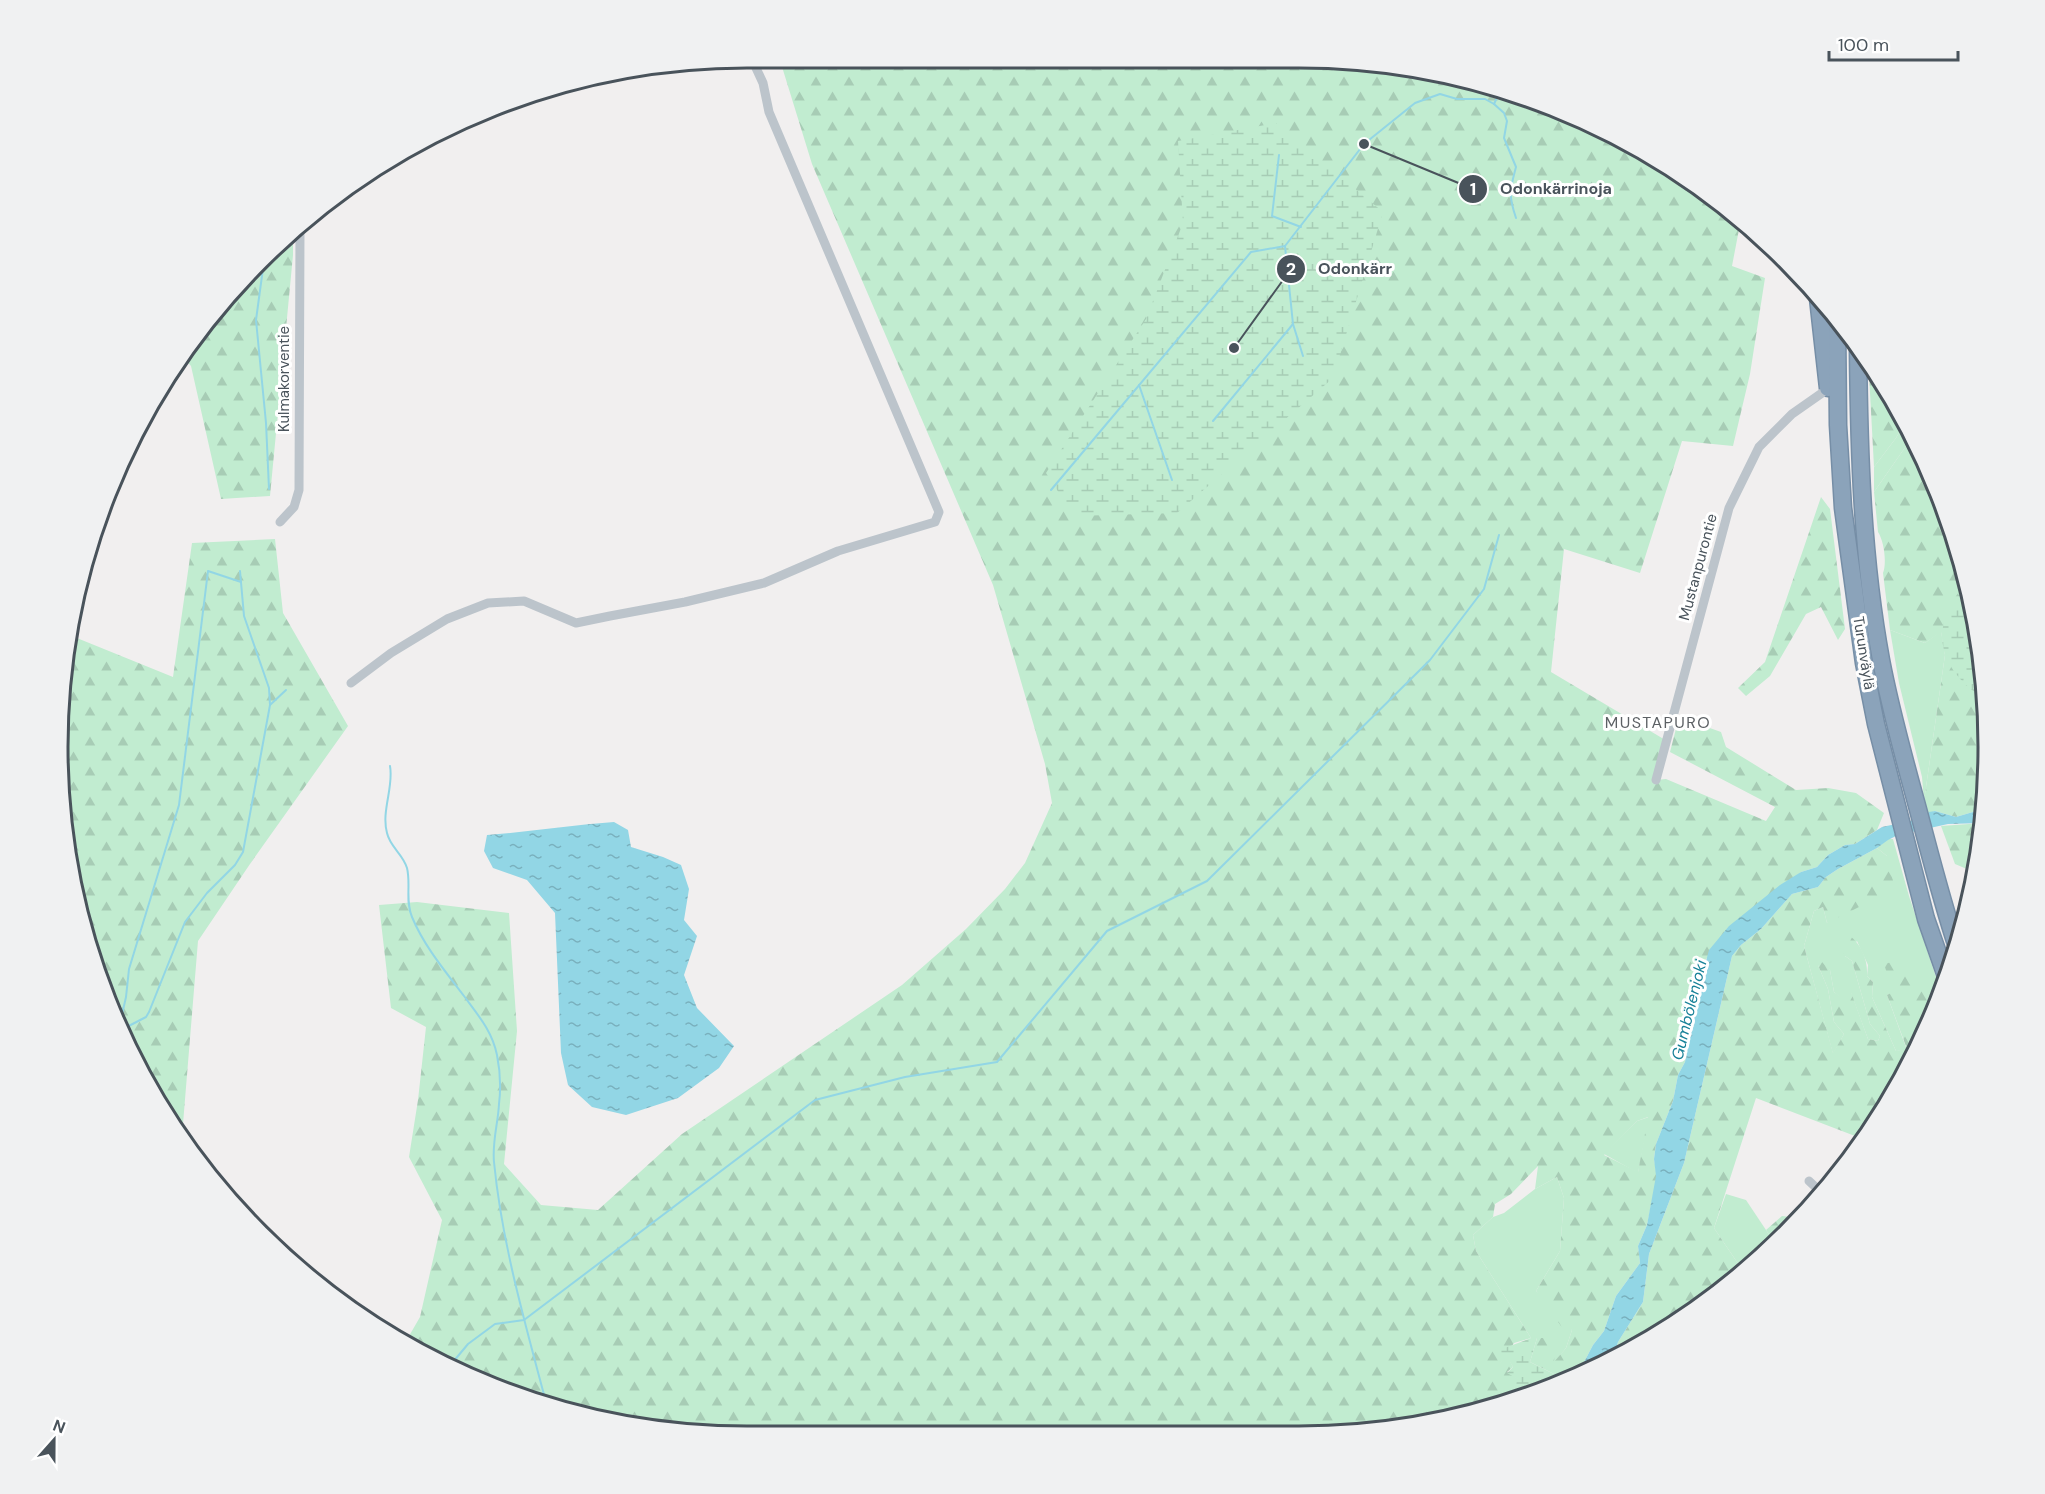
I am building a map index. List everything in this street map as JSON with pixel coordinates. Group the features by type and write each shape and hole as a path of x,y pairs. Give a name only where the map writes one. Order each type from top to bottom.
{"highway":[{"path":"1820,312 1831,423 1843,508"},
{"name":"Turunväylä","path":"1837,333 1838,425 1843,508 1864,663 1876,724 1911,860 1926,918 1942,963"},
{"name":"Turunväylä","path":"1858,362 1858,440 1868,555 1881,659 1894,720 1952,931"}],"street":[{"path":"351,683 391,653 447,619 488,603 524,602 576,623 685,602 764,583 838,551 935,522 939,512 769,112 763,83 756,68"},
{"name":"Kulmakorventie","path":"280,522 294,507 299,490 300,235"},
{"name":"Mustanpurontie","path":"1656,780 1729,508 1759,447 1792,414 1822,393"},
{"path":"1809,1181 1816,1187"}],"green space":[{"path":"782,68 1298,68 1387,73 1474,91 1558,119 1599,138 1676,182 1739,230 1732,266 1765,278 1750,374 1733,446 1682,441 1640,573 1564,549 1551,672 1667,741 1656,780 1666,779 1766,821 1775,807 1670,752 1679,717 1721,732 1726,747 1796,790 1828,788 1856,793 1884,813 1877,830 1855,844 1845,845 1828,855 1817,867 1801,872 1705,960 1704,975 1687,1033 1688,1045 1685,1062 1678,1075 1673,1101 1656,1144 1654,1159 1657,1176 1647,1225 1638,1246 1640,1263 1616,1296 1604,1331 1583,1363 1557,1375 1530,1362 1537,1338 1544,1338 1549,1331 1556,1333 1554,1362 1566,1348 1572,1330 1561,1326 1536,1291 1560,1251 1564,1198 1557,1177 1535,1189 1538,1166 1511,1194 1495,1204 1493,1217 1473,1235 1476,1251 1531,1338 1514,1343 1500,1364 1510,1361 1513,1367 1507,1372 1519,1379 1512,1391 1474,1403 1387,1421 1298,1426 703,1425 658,1421 571,1403 487,1375 409,1336 420,1317 442,1220 409,1157 426,1027 391,1008 379,905 417,902 509,913 517,1031 504,1164 541,1205 598,1210 682,1134 902,985 966,929 1005,889 1025,863 1052,803 1045,764 993,585 812,164","holes":["1648,1117 1638,1172 1604,1155 1637,1121"]},
{"path":"1276,123 1383,212 1333,378 1177,513 1074,516 1046,473 1146,319 1183,223 1178,141"},
{"path":"293,242 270,496 221,499 191,366 187,362 208,333 236,299"},
{"path":"1869,379 1899,432 1874,467"},
{"path":"1899,432 1907,445 1874,492 1874,467"},
{"path":"1907,445 1926,487 1954,571 1972,658 1978,747 1974,812 1956,817 1935,811 1928,814 1924,801 1945,655 1941,632 1925,643 1890,630 1883,573 1884,552 1878,532 1874,492"},
{"path":"1821,497 1830,509 1845,629 1838,640 1821,607 1806,614 1770,676 1746,696 1738,688 1765,662"},
{"path":"275,539 283,613 348,726 198,941 183,1126 138,1048 119,1007 91,923 73,836 68,747 69,703 77,638 173,677 192,543"},
{"path":"1959,592 1972,658 1975,692 1957,675 1948,661 1943,646 1946,615"},
{"path":"1890,630 1925,643 1941,631 1945,655 1924,801 1922,777 1899,683"},
{"path":"1973,824 1966,869 1955,864 1941,826"},
{"path":"1888,839 1893,839 1936,978 1919,1022 1894,993 1887,995 1907,1049 1896,1051 1872,997 1873,982 1867,976 1868,965 1857,941 1845,956 1852,961 1870,1024 1880,1036 1878,1041 1868,1039 1851,993 1841,998 1834,992 1830,970 1818,965 1828,989 1834,1022 1844,1034 1833,1054 1804,946 1814,911 1823,907 1827,923 1887,856 1877,848"},
{"path":"1877,848 1887,856 1895,889 1827,923 1823,907 1814,911 1804,946 1833,1053 1844,1034 1834,1022 1828,989 1818,965 1822,962 1830,970 1834,992 1841,997 1851,992 1868,1039 1878,1041 1880,1036 1870,1024 1852,961 1845,956 1839,944 1849,935 1863,953 1867,976 1873,982 1872,997 1896,1051 1906,1049 1855,1136 1756,1098 1714,1228 1738,1264 1676,1312 1617,1347 1643,1302 1649,1254 1684,1163 1732,956 1741,945 1761,929 1792,894 1818,887 1826,877"},
{"path":"1896,961 1919,982 1928,1001 1907,1048 1887,995 1893,992 1884,964"},
{"path":"1649,1117 1638,1173 1604,1154 1637,1121"},
{"path":"1557,1177 1564,1198 1560,1251 1536,1291 1572,1330 1566,1348 1554,1363 1544,1338 1531,1338 1476,1251 1473,1235 1493,1217 1504,1213 1535,1189"},
{"path":"1726,1194 1746,1200 1769,1235 1738,1264 1714,1228"},
{"path":"1782,1216 1788,1217 1769,1235 1766,1230"},
{"path":"1531,1338 1537,1338 1530,1362 1557,1375 1512,1391 1518,1379 1507,1373 1513,1367 1510,1362 1499,1365 1502,1360 1494,1352"}],"water":[{"path":"1935,811 1956,817 1974,812 1973,823 1948,824 1898,835 1838,869 1826,877 1818,887 1792,894 1761,929 1741,945 1732,956 1684,1163 1649,1254 1643,1302 1617,1347 1583,1363 1604,1331 1616,1296 1640,1263 1638,1246 1647,1225 1656,1176 1654,1159 1656,1144 1673,1101 1678,1075 1685,1062 1688,1045 1687,1033 1709,950 1729,926 1780,885 1801,872 1817,867 1828,855 1845,845 1855,844 1882,827 1924,818 1929,812"},
{"path":"614,822 628,830 631,847 681,865 689,889 684,920 697,936 684,975 697,1008 734,1046 719,1068 678,1098 626,1115 592,1107 568,1085 561,1053 555,913 527,880 493,868 484,851 487,835"}],"waterway":[{"path":"1285,246 1364,144 1415,103 1440,94 1457,99 1485,99 1504,113 1507,121 1504,138 1516,167 1511,192 1516,218"},
{"path":"1494,104 1497,98"},
{"path":"1279,155 1272,216 1301,227"},
{"path":"1285,246 1293,324 1303,356"},
{"path":"1051,490 1251,252 1285,246"},
{"path":"263,272 256,320 266,423 269,489"},
{"path":"1213,421 1293,324"},
{"path":"1139,385 1172,480"},
{"path":"455,1360 468,1344 495,1324 524,1320 815,1100 905,1077 997,1062 1107,931 1207,881 1430,660 1484,589 1499,535"},
{"path":"122,1014 129,969 179,805 208,571 241,582"},
{"path":"128,1026 146,1017 185,922 207,893 235,865 243,852 270,705 269,688 244,616 240,571"},
{"path":"270,705 286,690"},
{"path":"390,766 386,825 389,838 407,868 412,917 442,968 484,1024 492,1038 497,1055 500,1092 494,1155 498,1193 516,1285 544,1395"}],"place":[{"name":"Odonkärrinoja","path":"1364,144"},
{"name":"Odonkärr","path":"1234,348"}],"district":[{"name":"MUSTAPURO","path":"1658,722"}],"water label":[{"name":"Gumbölenjoki","path":"1689,1010"}]}
